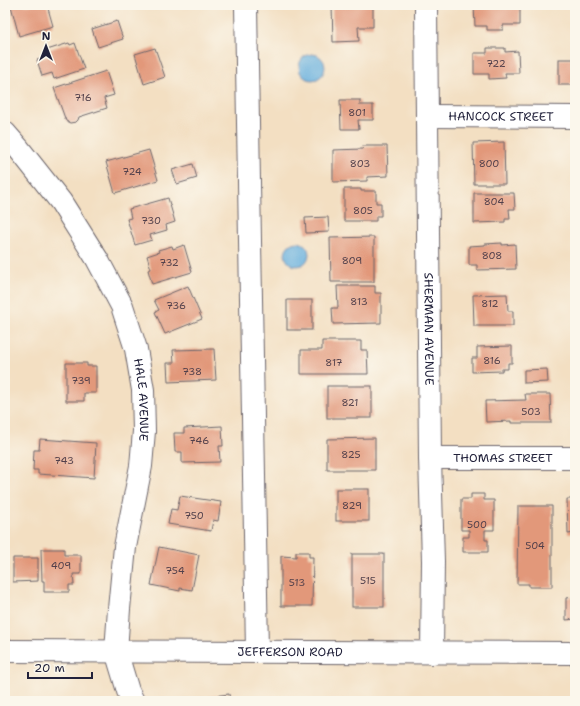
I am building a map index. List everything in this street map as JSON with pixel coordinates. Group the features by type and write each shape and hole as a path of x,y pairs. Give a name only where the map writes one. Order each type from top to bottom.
{"street":[{"path":"246,5 257,652"},
{"name":"SHERMAN AVENUE","path":"426,5 430,458 433,561 432,653"},
{"name":"HANCOCK STREET","path":"427,116 575,116"},
{"name":"HALE AVENUE","path":"5,133 60,202 97,259 122,306 136,349 143,390 144,431 141,466 125,548 116,651 128,691 133,701"},
{"name":"THOMAS STREET","path":"430,458 575,458"},
{"name":"JEFFERSON ROAD","path":"5,651 575,653"}],"water":[{"path":"312,54 321,58 325,67 321,76 312,80 303,76 299,67 303,58"},
{"path":"297,242 305,246 309,254 305,262 297,266 289,262 285,254 289,246"}],"building":[{"path":"47,5 53,26 19,36 11,6"},
{"path":"332,5 373,5 373,27 358,27 359,41 333,42"},
{"path":"474,5 520,5 520,25 503,25 503,30 487,30 487,26 475,26"},
{"path":"117,21 123,39 98,47 92,29"},
{"path":"69,43 70,45 75,43 84,69 54,79 52,73 42,76 37,60 49,56 47,50"},
{"path":"155,48 165,77 144,84 135,54"},
{"path":"487,48 505,48 505,52 518,51 519,73 505,73 506,78 489,79 489,74 474,74 474,53 487,53"},
{"path":"559,59 575,59 575,85 559,85"},
{"path":"106,71 114,95 104,98 107,108 79,117 76,122 70,123 66,121 54,88"},
{"path":"340,100 360,100 360,105 373,105 373,120 358,120 359,129 341,129"},
{"path":"504,142 505,184 474,184 473,143"},
{"path":"362,146 387,146 388,176 367,177 367,181 333,182 333,150 363,149"},
{"path":"149,150 158,180 115,193 106,162"},
{"path":"193,164 197,178 177,184 172,170"},
{"path":"344,189 376,191 376,203 381,203 381,216 376,216 376,221 344,221"},
{"path":"474,193 514,193 515,209 509,209 510,219 505,219 505,222 474,223"},
{"path":"168,198 175,222 166,225 167,230 150,235 152,240 135,245 127,219 131,218 129,209"},
{"path":"328,217 329,232 306,233 305,218"},
{"path":"374,237 374,282 331,282 330,238"},
{"path":"502,243 502,245 515,244 516,269 477,270 477,265 469,265 469,246"},
{"path":"184,245 192,272 152,284 148,270 151,269 147,256 159,252 158,250 172,246 173,249"},
{"path":"188,286 202,319 165,334 155,312 159,310 154,300"},
{"path":"337,286 375,286 375,293 381,293 381,323 333,324 332,308 338,308"},
{"path":"507,294 508,311 513,311 513,326 474,326 473,295"},
{"path":"287,300 312,300 312,330 287,330"},
{"path":"322,341 361,341 361,350 367,350 368,374 301,374 301,350 322,350"},
{"path":"512,346 512,363 508,363 508,369 502,369 502,371 472,372 472,358 477,358 477,347"},
{"path":"214,349 216,380 168,382 167,363 174,363 173,350"},
{"path":"66,363 87,363 87,366 96,366 96,393 84,393 84,401 66,401"},
{"path":"547,369 548,382 524,383 524,370"},
{"path":"327,386 372,386 372,418 327,418"},
{"path":"525,394 550,394 551,423 511,423 511,421 486,422 485,401 526,400"},
{"path":"222,426 223,446 219,446 220,462 182,463 182,452 175,452 174,433 184,433 184,428"},
{"path":"375,438 375,470 327,470 327,439"},
{"path":"40,439 96,443 94,478 38,474 38,470 33,470 34,450 39,450"},
{"path":"336,489 369,489 369,521 336,521"},
{"path":"471,494 484,494 484,500 494,500 494,530 485,530 485,540 488,540 488,552 463,552 463,537 469,537 469,530 461,530 461,499 471,499"},
{"path":"180,496 221,502 218,521 213,520 211,531 168,524 171,509 177,510"},
{"path":"567,499 575,499 575,533 568,534"},
{"path":"518,506 552,506 552,587 529,587 529,584 517,584"},
{"path":"159,547 199,555 192,590 180,588 180,591 151,585"},
{"path":"41,549 64,549 64,555 81,555 81,574 73,574 74,585 69,585 69,592 44,592 44,581 42,581"},
{"path":"296,552 309,552 309,557 313,557 312,606 281,606 281,556 296,557"},
{"path":"352,554 384,554 384,607 352,607"},
{"path":"13,558 38,558 38,581 13,582"},
{"path":"575,597 575,619 566,620 566,598"},
{"path":"229,694 230,701 199,701 198,698"}]}
